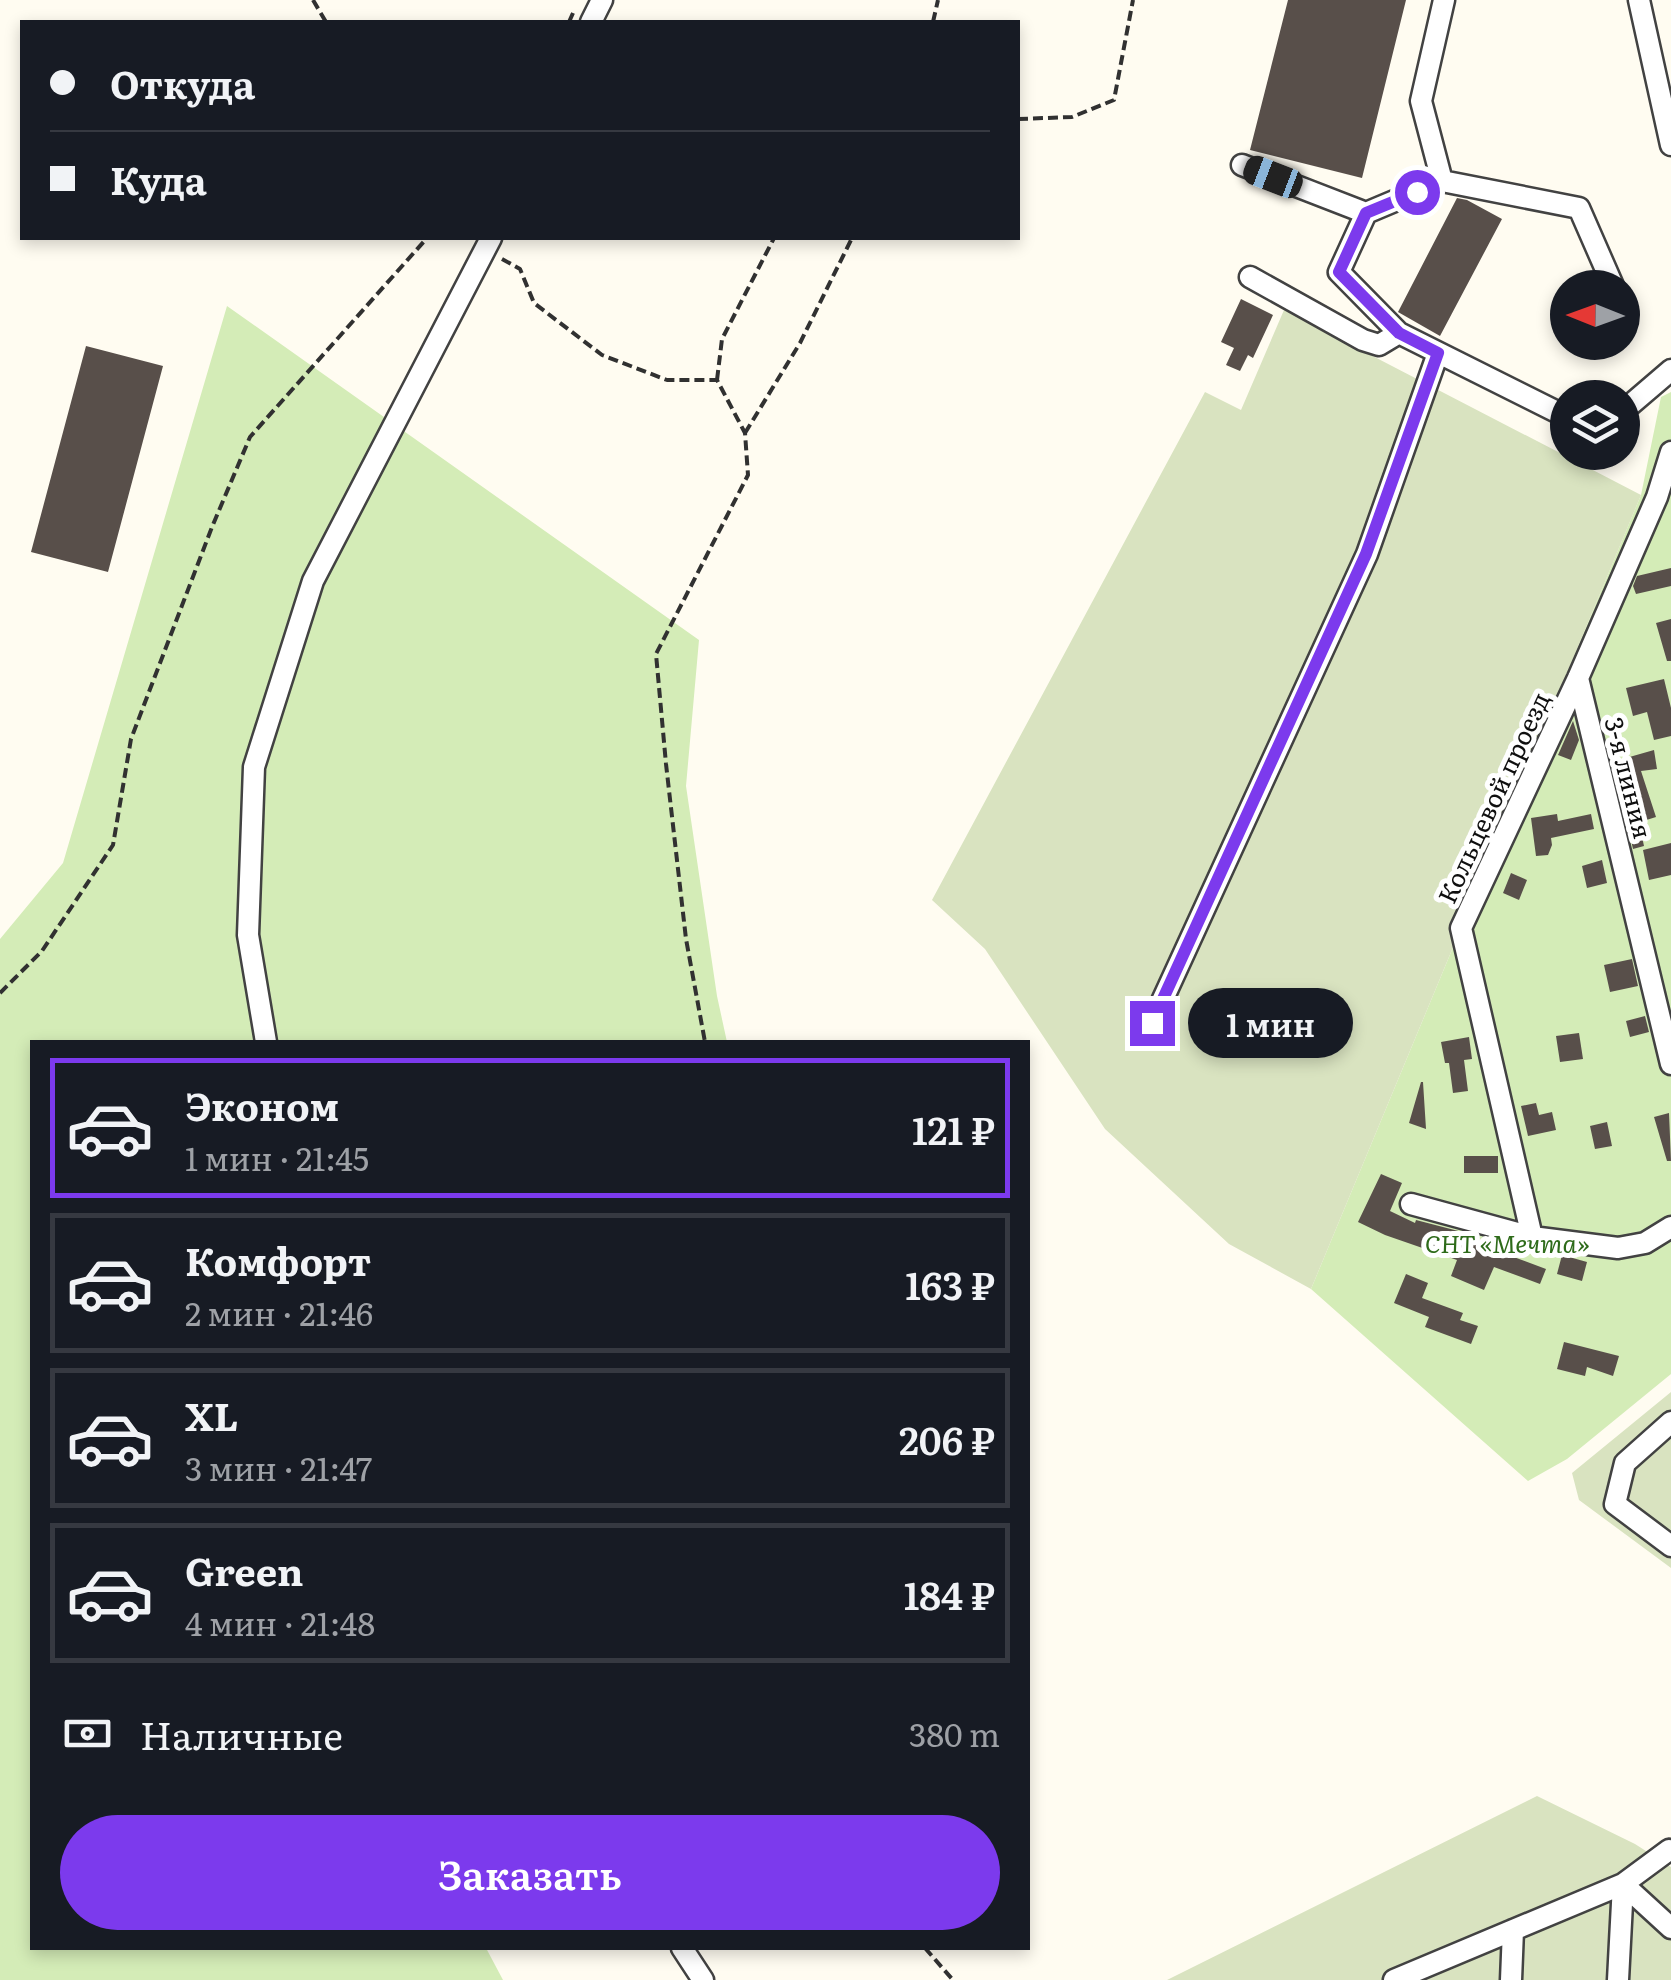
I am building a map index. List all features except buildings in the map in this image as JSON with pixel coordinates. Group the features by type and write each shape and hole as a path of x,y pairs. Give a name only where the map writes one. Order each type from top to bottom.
{"street":[{"path":"1442,181 1421,101 1444,0"},
{"path":"1639,0 1671,145"},
{"path":"1242,165 1366,213"},
{"path":"1550,409 1399,333 1339,272 1366,213 1442,181 1579,208 1606,270"},
{"path":"266,1040 248,934 254,766 312,580 488,243"},
{"path":"1250,277 1363,340 1378,345 1399,333"},
{"path":"1152,1023 1366,554 1438,353"},
{"path":"1640,397 1671,370"},
{"name":"Кольцевой проезд","path":"1532,1237 1461,928 1578,678 1657,497 1671,452"},
{"name":"3-я линия","path":"1578,678 1671,1064"},
{"path":"1411,1204 1532,1237 1618,1248 1645,1243 1671,1227"},
{"path":"1671,1422 1624,1463 1615,1504 1671,1546"},
{"path":"1394,1980 1418,1975 1623,1884 1671,1851"},
{"path":"1623,1884 1671,1928"},
{"path":"1618,1980 1623,1884"},
{"path":"1511,1980 1513,1930"},
{"path":"683,1950 703,1980"}],"path":[{"path":"1020,120 1072,116 1114,100 1133,0"},
{"path":"0,993 42,952 114,846 132,739 250,437 424,240"},
{"path":"705,1040 686,939 656,654 748,475 745,433 717,380 722,339 773,240"},
{"path":"745,433 800,343 851,240"},
{"path":"488,243 520,270 534,303 602,356 667,380 717,380"},
{"path":"927,1950 953,1980"}],"green space":[{"path":"227,306 699,640 686,786 727,1040 30,1040 30,1950 487,1950 503,1980 0,1980 0,939 63,863"},
{"path":"1284,310 1550,448 1550,470 1593,470 1641,495 1311,1289 1229,1244 1105,1129 985,949 932,900 1205,392 1241,410"},
{"name":"СНТ «Мечта»","path":"1671,392 1671,1374 1567,1459 1528,1481 1311,1289 1641,495 1661,397"},
{"path":"1671,1392 1671,1568 1579,1500 1572,1473"},
{"path":"1537,1796 1635,1844 1671,1867 1671,1980 1167,1980"}],"route":[{"path":"1152,1023 1366,554 1438,353 1399,333 1339,272 1366,213 1417,192"}]}
